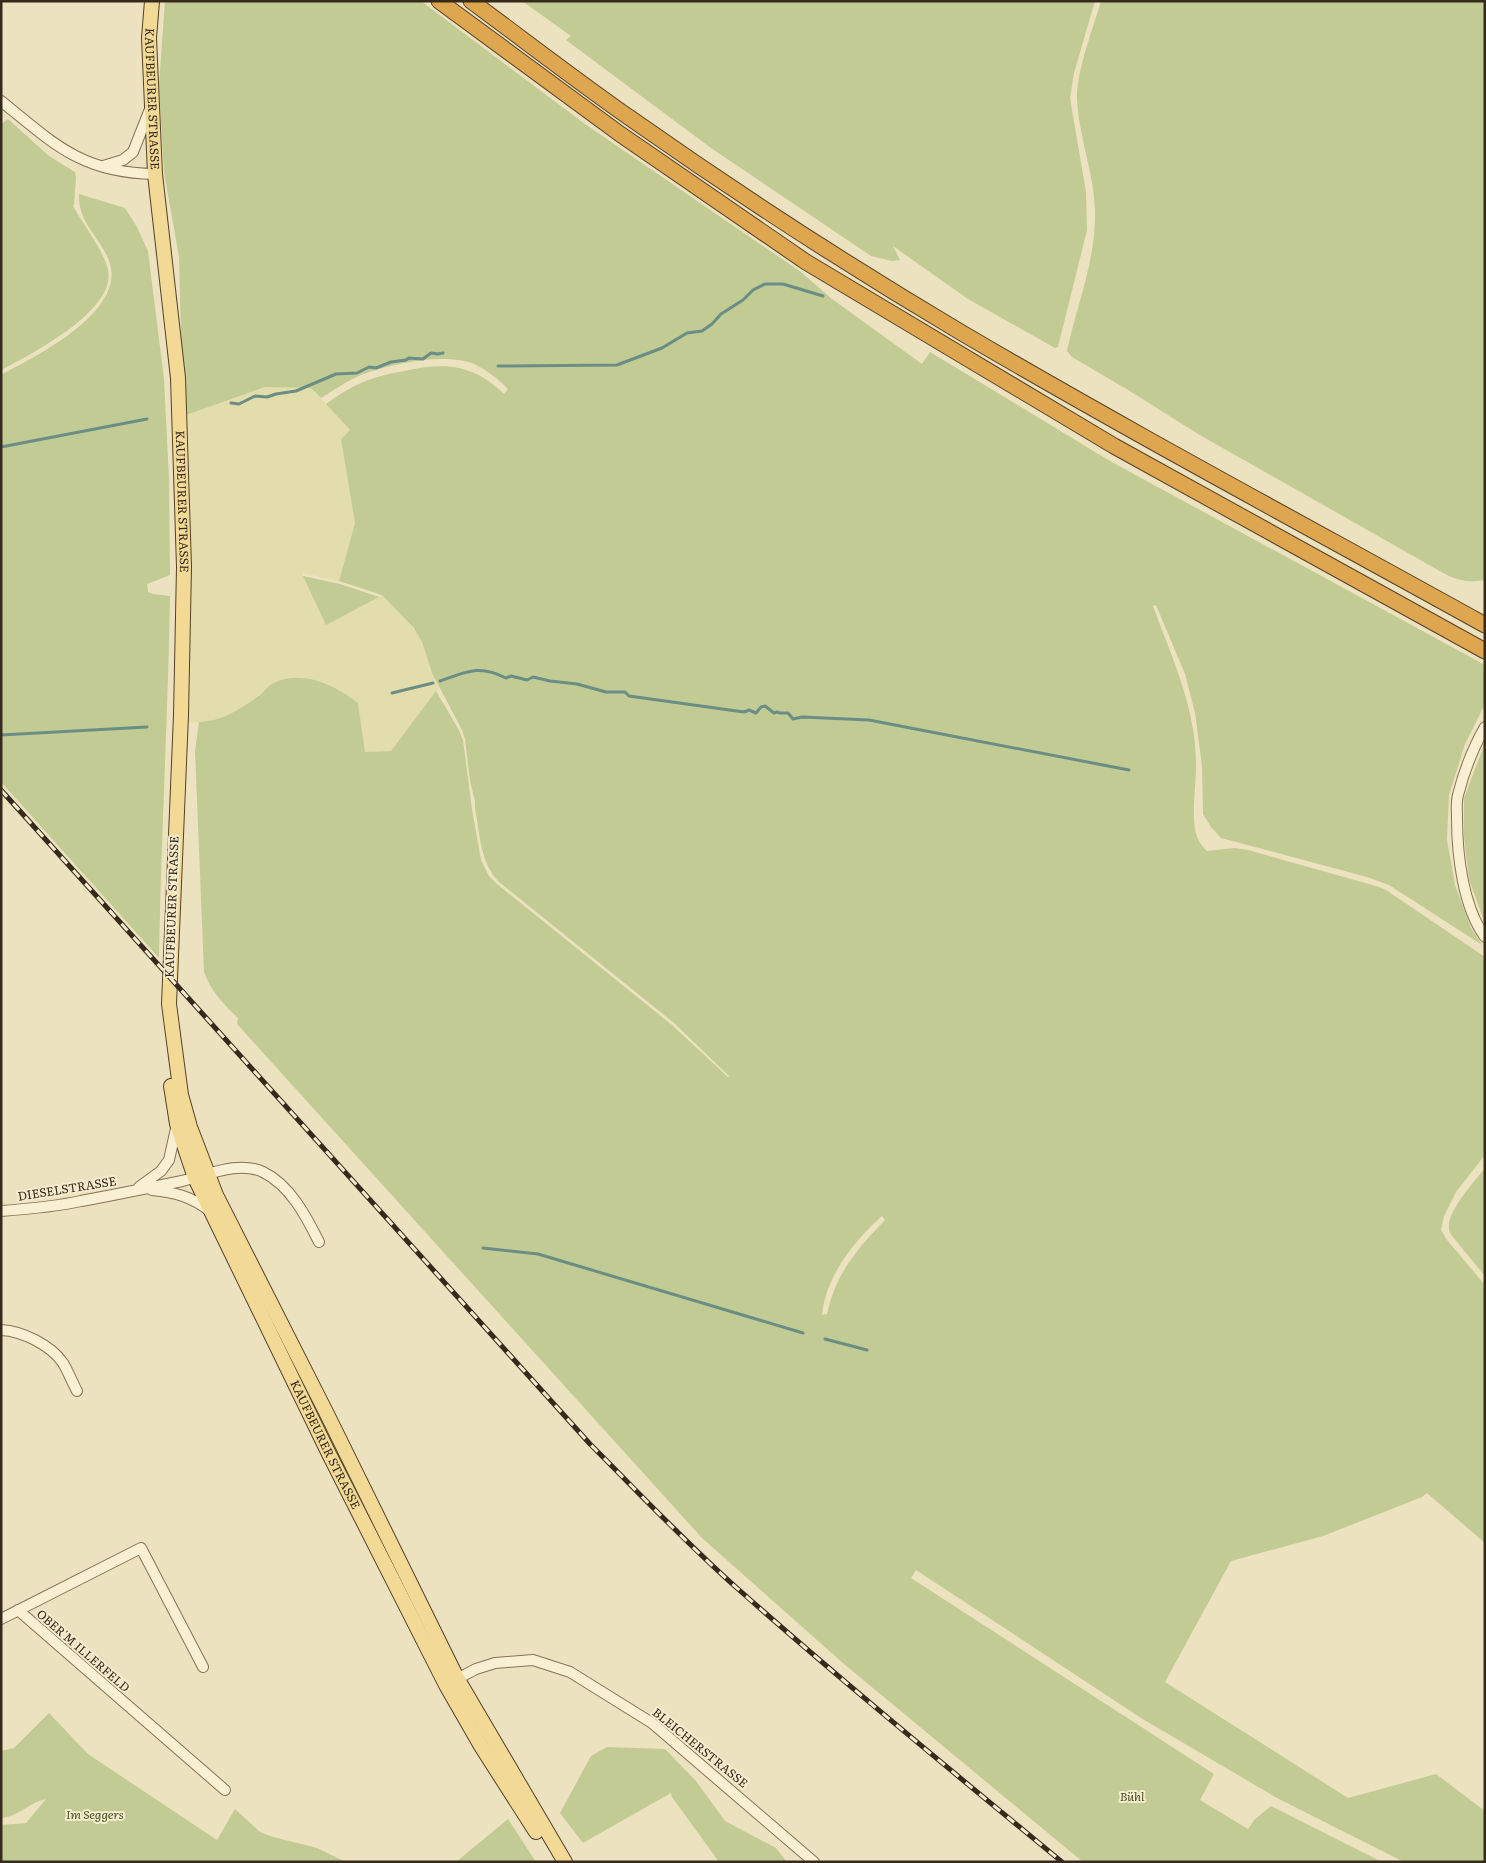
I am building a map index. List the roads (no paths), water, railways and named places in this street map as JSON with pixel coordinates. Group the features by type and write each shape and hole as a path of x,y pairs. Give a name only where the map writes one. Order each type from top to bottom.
{"highway":[{"path":"439,1 620,134 806,262 1114,446 1485,651"},
{"path":"471,1 629,118 698,165 818,243 961,332 1126,426 1485,625"}],"main road":[{"name":"KAUFBEURER STRASSE","path":"152,1 149,38 151,105 155,174 178,378 184,577 181,715 169,1004 165,1040 177,1124 201,1176 244,1250 327,1414 481,1746 555,1862"},
{"name":"KAUFBEURER STRASSE","path":"169,1004 180,1095 211,1211 328,1452 452,1681 565,1862"}],"street":[{"path":"1,101 47,140 66,152 100,167 138,174 155,174"},
{"path":"100,167 123,160 133,152 151,105"},
{"path":"1485,727 1473,748 1457,797 1457,841 1463,883 1478,928 1485,937"},
{"name":"DIESELSTRASSE","path":"136,1190 161,1171 170,1160 177,1124"},
{"name":"DIESELSTRASSE","path":"1,1212 64,1204 237,1168 250,1168 263,1171 275,1178 298,1205 319,1242"},
{"name":"DIESELSTRASSE","path":"136,1190 169,1191 182,1194 211,1211"},
{"path":"1,1330 26,1335 39,1342 62,1362 77,1392"},
{"name":"OBER'M ILLERFELD","path":"203,1667 141,1548 18,1610 225,1790"},
{"path":"1,1619 18,1610"},
{"name":"BLEICHERSTRASSE","path":"452,1681 476,1669 495,1663 533,1660 570,1672 652,1723 814,1862"}],"waterway":[{"path":"498,366 617,365 662,348 687,333 702,331 721,314 743,300 753,290 765,284 783,284 823,296"},
{"path":"231,403 239,404 255,396 267,397 296,391 336,374 357,373 369,367 376,368 409,358 423,359 431,353 443,353"},
{"path":"1,447 147,419"},
{"path":"440,681 465,672 480,670 506,678 511,676 527,680 533,677 577,684 606,692 625,692 629,696 744,712 749,710 756,713 761,707 765,706 774,713 788,713 793,719 802,717 869,720 1129,770"},
{"path":"392,693 433,683"},
{"path":"1,735 147,727"},
{"path":"483,1248 538,1254 803,1333"},
{"path":"825,1339 867,1350"}],"railway":[{"path":"1,790 590,1444 681,1536 778,1624 1062,1862"}],"park label":[{"name":"Bühl","path":"1132,1797"},
{"name":"Im Seggers","path":"95,1815"}]}
